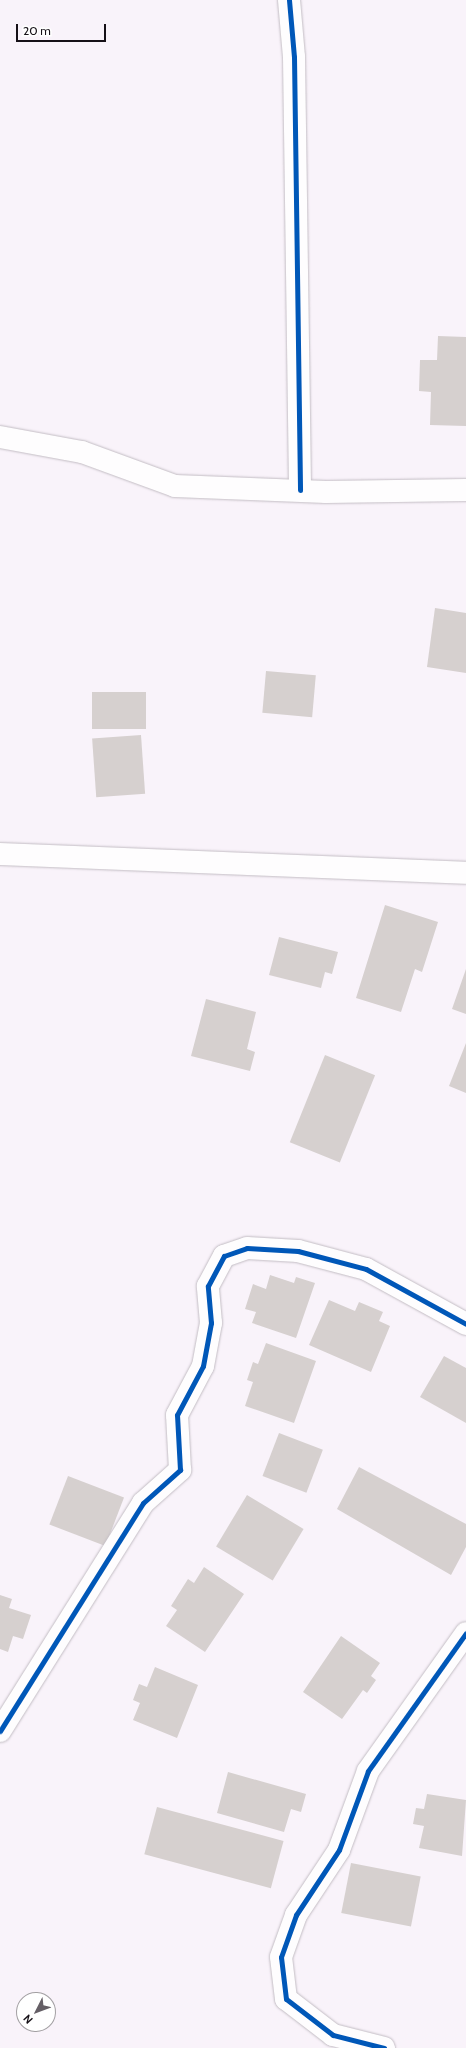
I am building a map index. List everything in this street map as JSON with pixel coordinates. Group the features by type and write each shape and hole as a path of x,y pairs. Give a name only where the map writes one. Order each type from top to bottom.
{"street":[{"path":"290,0 294,57 300,490"},
{"path":"0,437 82,452 175,486 300,490 466,490"},
{"path":"0,854 466,873"},
{"path":"0,1731 144,1503 180,1470 177,1415 203,1366 211,1323 208,1286 224,1256 247,1248 298,1251 366,1269 466,1324"},
{"path":"384,2048 333,2035 286,1998 281,1957 296,1915 339,1850 368,1770 466,1633"}],"building":[{"path":"438,336 466,337 466,426 430,425 431,392 419,391 420,360 437,360"},
{"path":"435,608 466,613 466,673 427,667"},
{"path":"266,671 316,675 312,717 262,713"},
{"path":"92,692 146,692 146,729 92,729"},
{"path":"141,735 145,794 96,797 92,738"},
{"path":"385,905 438,922 422,972 415,969 401,1012 356,998"},
{"path":"279,937 338,952 332,974 325,972 321,988 269,975"},
{"path":"466,969 466,1014 452,1009"},
{"path":"206,999 256,1012 247,1049 255,1052 250,1071 191,1056"},
{"path":"466,1043 466,1093 449,1086"},
{"path":"325,1055 375,1075 340,1162 290,1142"},
{"path":"270,1275 294,1283 296,1277 315,1283 296,1338 252,1323 256,1312 245,1309 253,1284 266,1289"},
{"path":"329,1300 355,1311 359,1302 383,1312 379,1321 390,1326 371,1372 309,1345"},
{"path":"266,1343 316,1361 294,1423 245,1406 253,1382 247,1380 253,1362 258,1364"},
{"path":"444,1356 466,1368 466,1423 420,1397"},
{"path":"279,1433 323,1450 306,1493 263,1476"},
{"path":"359,1467 466,1524 466,1547 451,1575 337,1509"},
{"path":"68,1476 124,1498 105,1546 49,1525"},
{"path":"247,1495 304,1529 273,1580 216,1546"},
{"path":"204,1567 244,1594 205,1652 166,1626 177,1610 171,1606 188,1579 194,1583"},
{"path":"0,1595 12,1599 9,1608 31,1615 23,1639 13,1636 8,1652 0,1649"},
{"path":"341,1636 380,1663 371,1676 376,1680 367,1693 363,1690 342,1719 303,1692"},
{"path":"155,1667 198,1685 177,1738 133,1720 140,1703 133,1700 139,1684 147,1687"},
{"path":"228,1772 306,1794 301,1812 291,1809 284,1832 217,1813"},
{"path":"427,1794 466,1800 462,1856 419,1848 424,1826 413,1824 416,1808 424,1809"},
{"path":"157,1807 284,1841 271,1888 144,1854"},
{"path":"351,1863 421,1877 411,1927 341,1913"}],"cycle path":[{"path":"289,0 294,57 300,490"},
{"path":"0,1731 143,1503 180,1470 177,1415 203,1366 211,1323 208,1286 224,1256 247,1248 298,1251 366,1269 466,1324"},
{"path":"384,2048 333,2035 286,1999 281,1957 296,1915 339,1850 368,1771 466,1633"}]}
